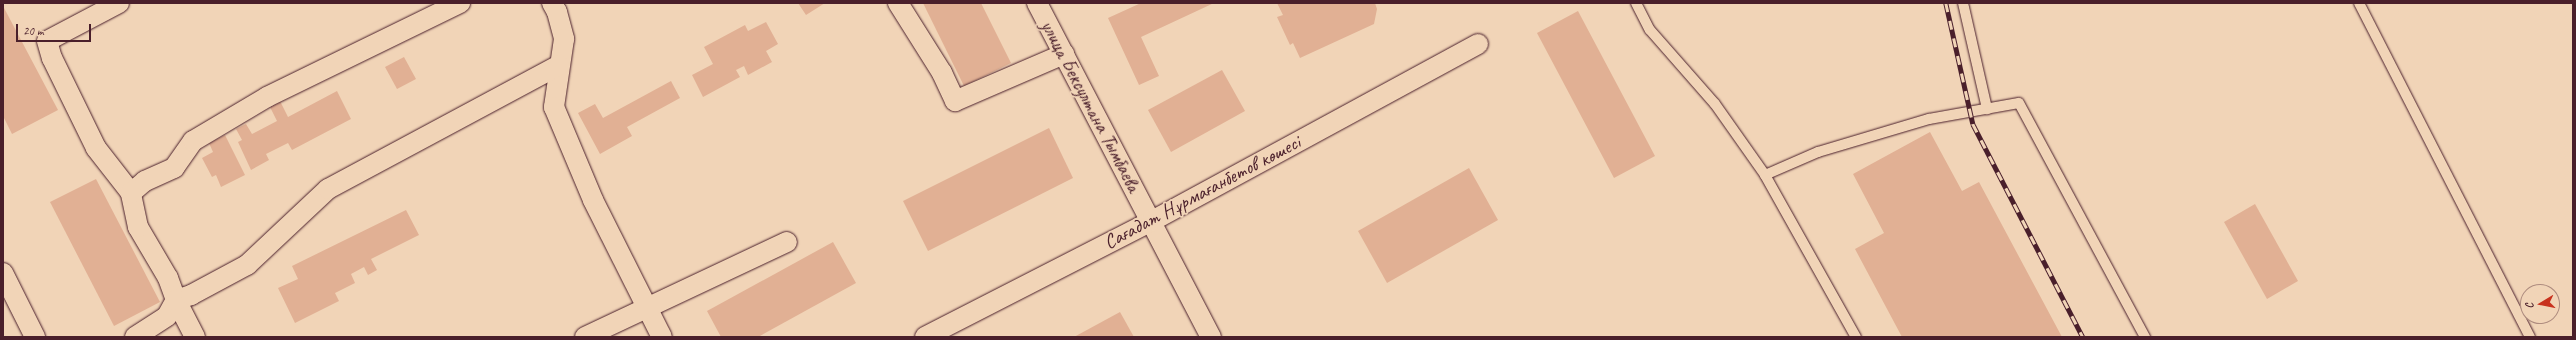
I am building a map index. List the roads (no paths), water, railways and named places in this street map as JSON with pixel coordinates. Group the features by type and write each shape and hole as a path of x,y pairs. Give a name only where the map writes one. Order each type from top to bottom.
{"street":[{"path":"119,3 47,41 52,58 96,148 131,193 138,227 168,278 176,300 195,337"},
{"path":"131,193 145,181 174,168 193,142 267,97 460,3"},
{"path":"552,3 557,12 564,38 554,107 593,200 662,337"},
{"path":"898,3 942,73 955,101 1064,54"},
{"name":"улица Бексултана Тымбаева","path":"1037,3 1152,221 1211,337"},
{"name":"Сағадат Нұрмағанбетов көшесі","path":"924,337 1152,221 1478,44"},
{"path":"135,337 167,316 176,300 191,295 247,265 328,189 559,65"},
{"path":"585,337 787,242"},
{"path":"3,273 35,337"}],"lane":[{"path":"1636,3 1650,30 1715,104 1765,175 1856,337"},
{"path":"1962,3 1988,109"},
{"path":"2359,3 2530,337"},
{"path":"1765,175 1818,152 1869,136 1929,119 2019,103 2145,337"}],"railway":[{"path":"1946,3 1973,124 2083,337"}]}
